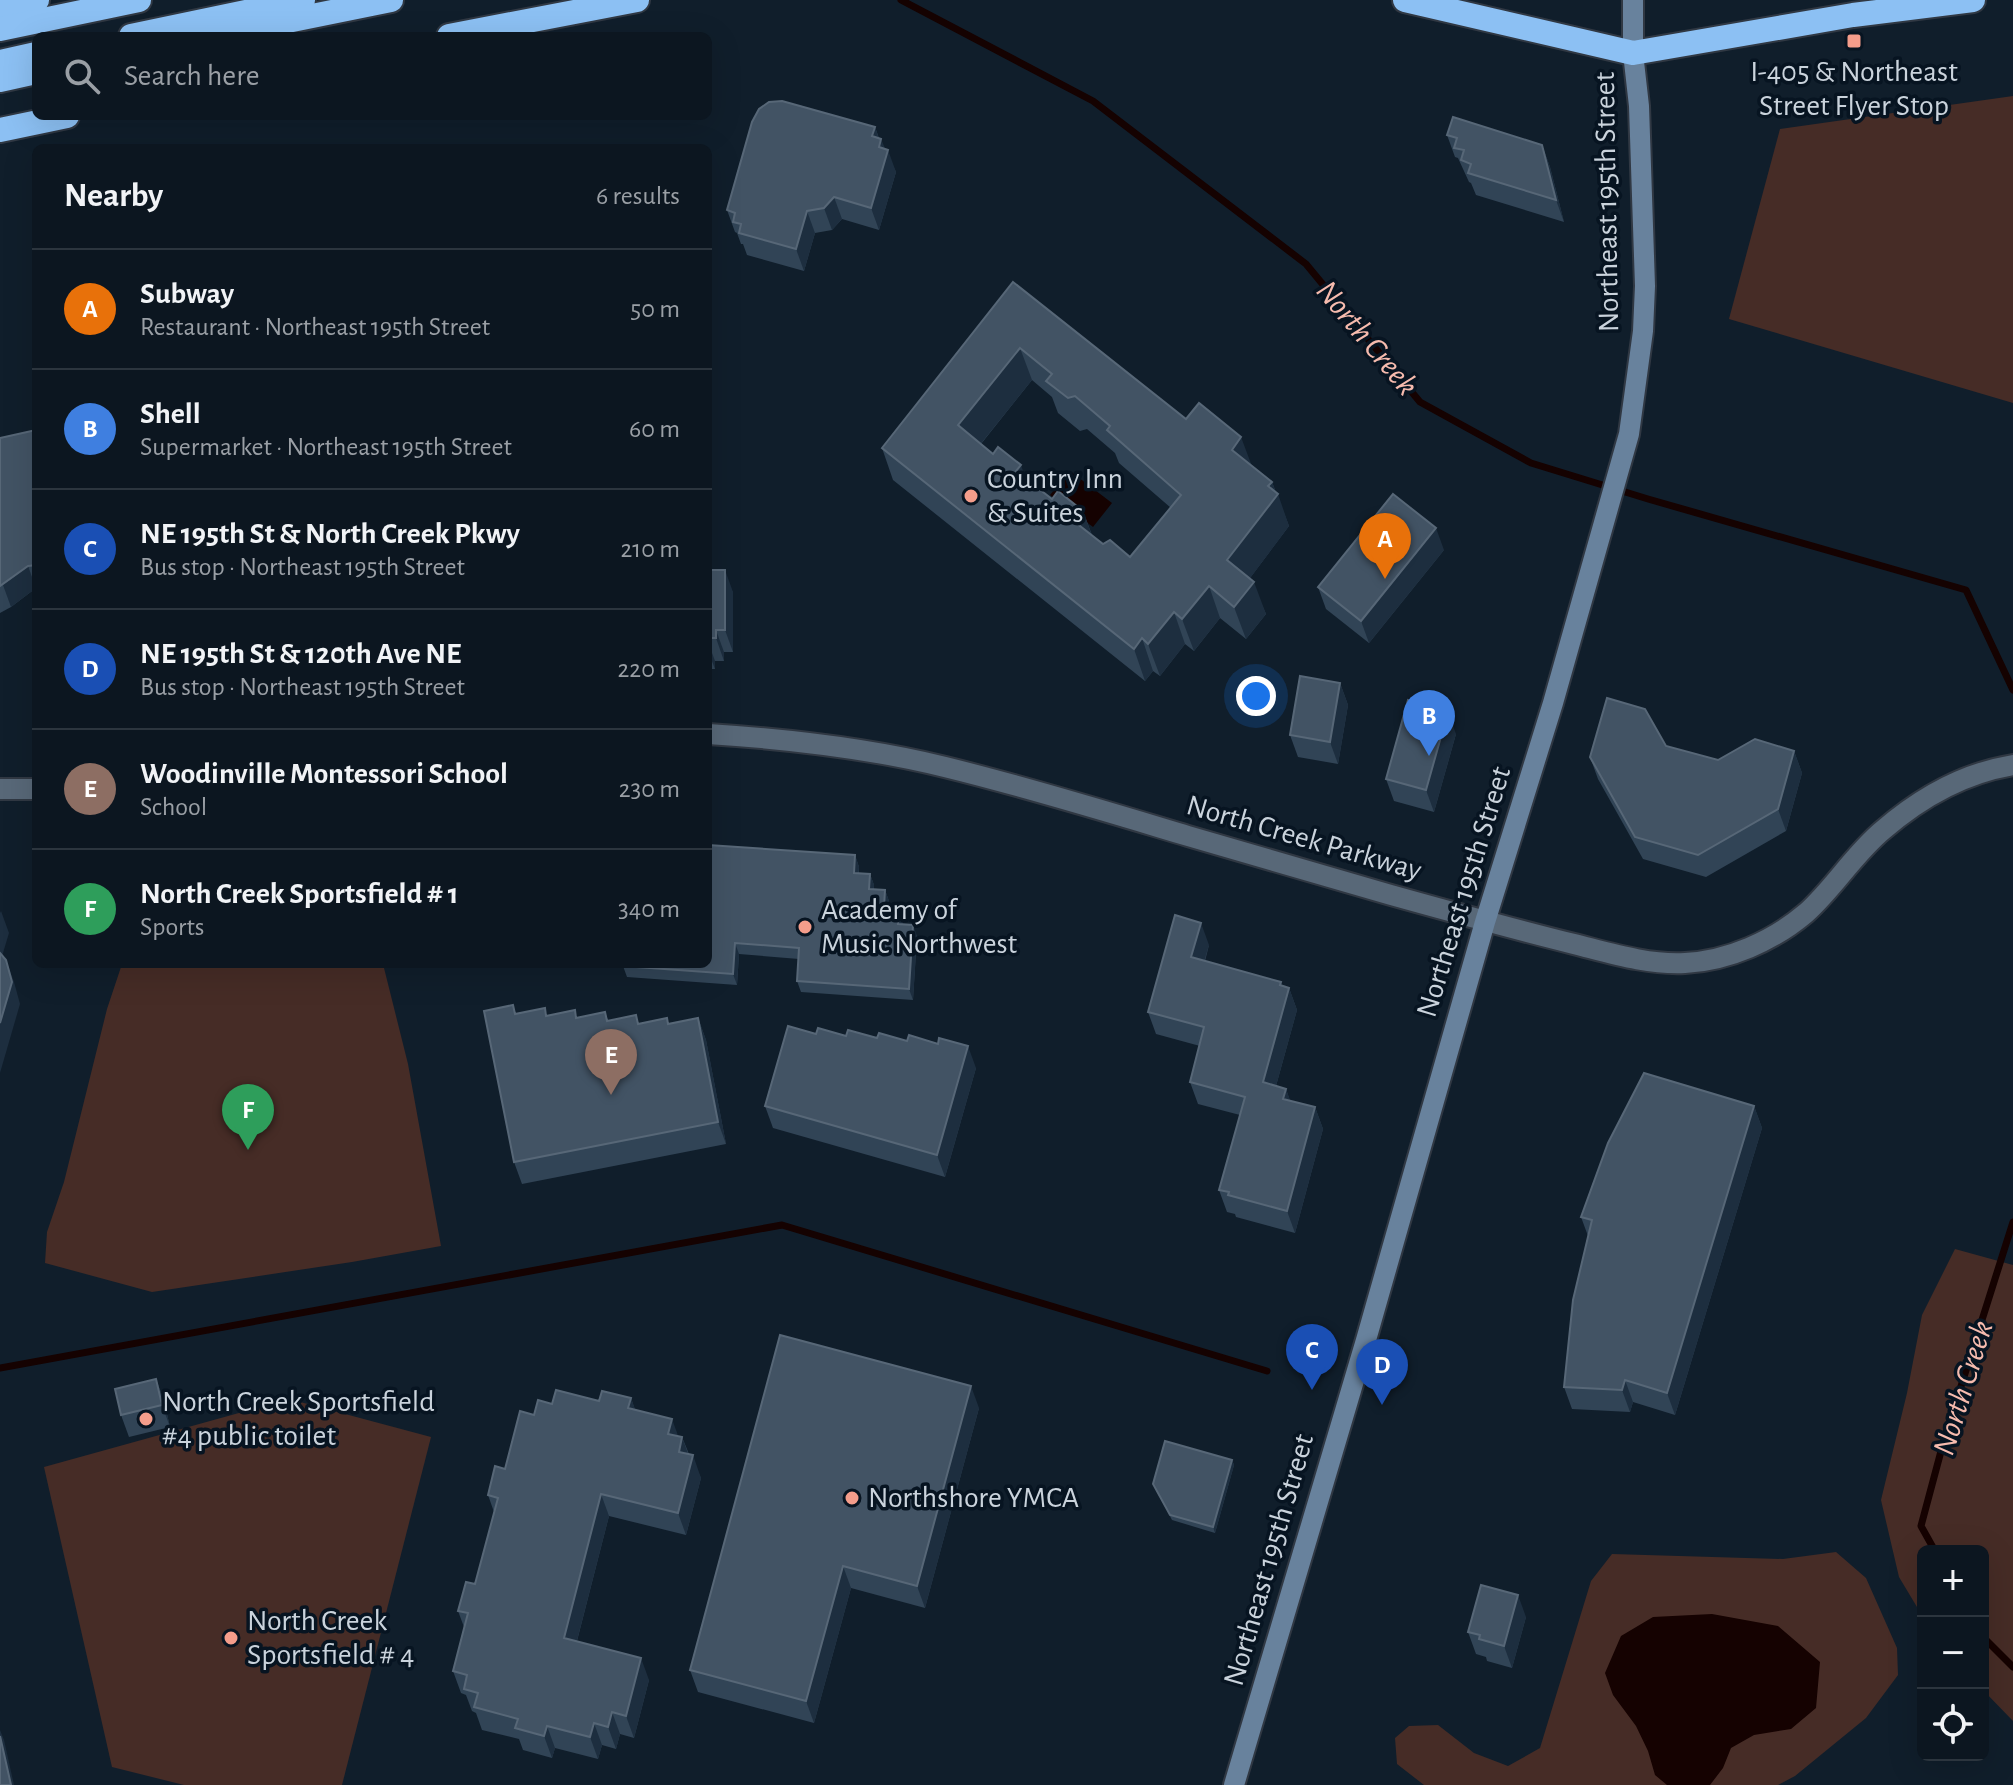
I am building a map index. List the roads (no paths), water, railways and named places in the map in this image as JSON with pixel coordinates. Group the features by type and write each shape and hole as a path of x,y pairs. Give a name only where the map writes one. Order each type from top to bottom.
{"highway":[{"path":"0,7 37,0"},
{"path":"0,29 139,0"},
{"path":"150,32 303,0"},
{"path":"234,32 391,0"},
{"path":"470,32 637,0"},
{"path":"1405,0 1633,53 1853,15 1973,0"},
{"path":"0,62 32,55"},
{"path":"0,80 32,73"},
{"path":"0,130 48,120"}],"main road":[{"name":"Northeast 195th Street","path":"1234,1785 1366,1340 1485,922 1553,703 1629,434 1643,331 1645,286 1633,0"}],"street":[{"name":"North Creek Parkway","path":"712,734 835,748 942,766 1485,922 1653,962 1685,963 1726,957 1781,930 1806,912 1883,829 1952,783 1993,768 2013,765"},
{"path":"0,789 32,789"}],"waterway":[{"name":"North Creek","path":"901,0 1093,101 1306,264 1420,402 1531,463 1966,590 2013,690"},
{"name":"North Creek","path":"1932,1545 1921,1526 1944,1440 2013,1222"},
{"path":"0,1368 782,1225 1267,1371"},
{"name":"North Creek","path":"1989,1643 2013,1667"}],"place":[{"name":"I-405 & Northeast Street Flyer Stop","path":"1854,41"},
{"name":"Country Inn & Suites","path":"971,496"},
{"name":"Subway","path":"1385,579"},
{"name":"Shell","path":"1429,756"},
{"name":"Academy of Music Northwest","path":"805,927"},
{"name":"Woodinville Montessori School","path":"611,1095"},
{"name":"North Creek Sportsfield # 1","path":"248,1150"},
{"name":"NE 195th St & North Creek Pkwy","path":"1312,1390"},
{"name":"NE 195th St & 120th Ave NE","path":"1382,1405"},
{"name":"North Creek Sportsfield #4 public toilet","path":"146,1419"},
{"name":"Northshore YMCA","path":"852,1498"},
{"name":"North Creek Sportsfield # 4","path":"231,1638"}]}
